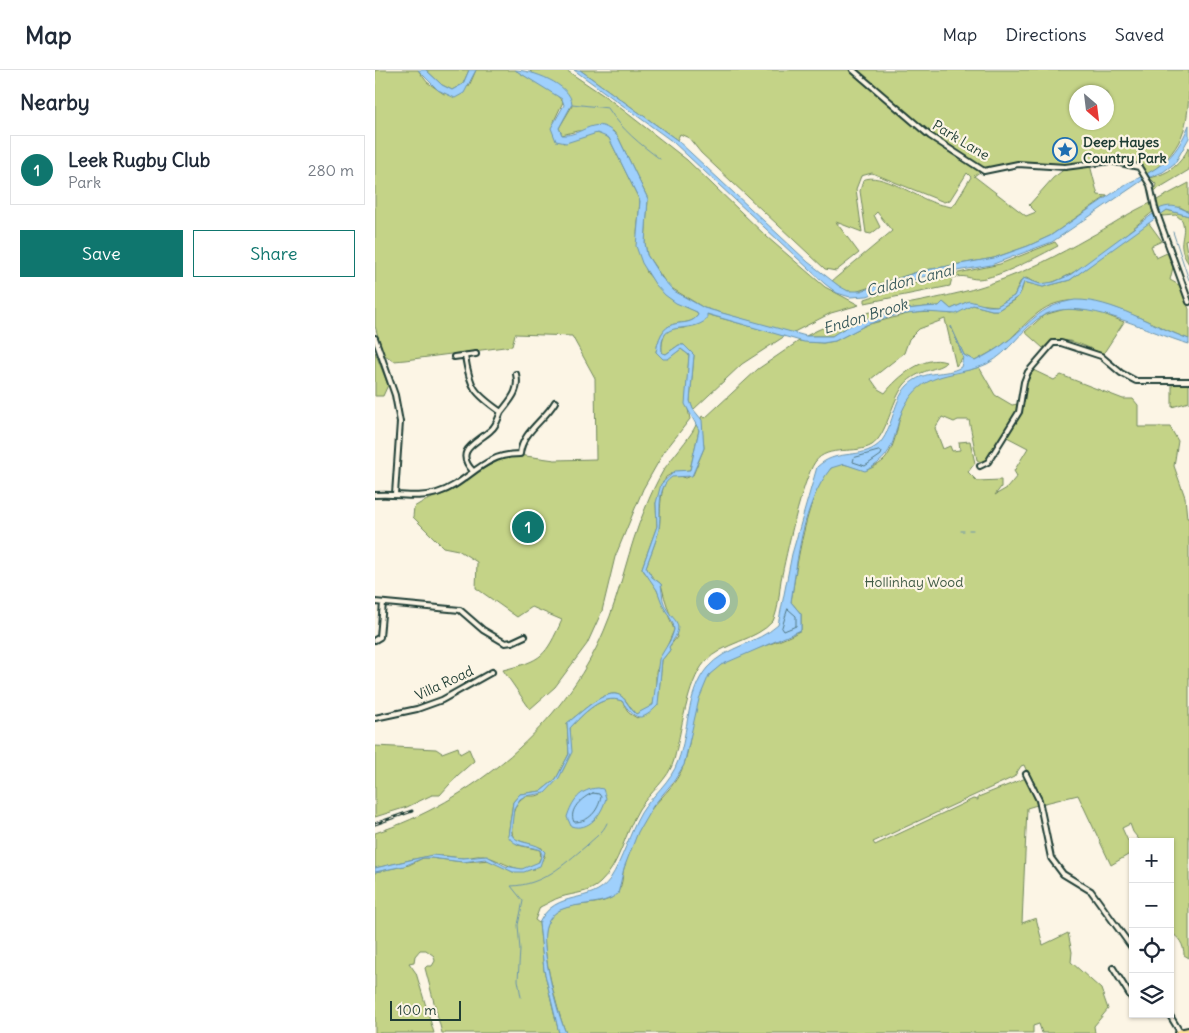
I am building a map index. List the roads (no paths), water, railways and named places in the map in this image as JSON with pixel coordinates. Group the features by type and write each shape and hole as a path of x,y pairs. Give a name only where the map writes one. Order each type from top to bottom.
{"highway":[{"path":"1179,1033 1189,1031"}],"street":[{"name":"Park Lane","path":"853,70 930,136 984,171 1018,164 1065,167 1111,161 1139,167 1149,182 1153,202 1189,302"},
{"path":"375,338 395,395 400,422 395,494"},
{"path":"980,466 988,462 1019,412 1024,382 1028,372 1053,343 1061,343 1101,356 1121,373 1136,381 1189,381"},
{"path":"455,357 476,354"},
{"path":"465,356 471,384 488,402 501,412"},
{"path":"473,471 465,462 464,456 468,448 494,427 501,412 516,392 518,385 517,374"},
{"path":"375,495 423,496 438,493 450,488 488,460 511,454 520,454 525,438 544,419 555,402"},
{"path":"375,602 461,610 483,630 505,642 512,642 525,636"},
{"path":"375,640 380,637 383,603"},
{"name":"Villa Road","path":"375,718 417,709 442,700 492,672"},
{"path":"1026,774 1039,800 1051,858 1063,874 1091,891 1129,944"},
{"path":"1113,968 1129,994"},
{"path":"1171,1018 1179,1033"}],"water":[{"path":"418,70 426,70 442,85 452,90 463,84 469,70 476,70 464,93 455,98 438,90"},
{"path":"515,70 540,75 558,84 565,90 572,104 559,128 562,135 570,135 596,125 603,126 618,137 648,199 645,243 647,255 661,277 674,291 704,308 806,336 832,336 857,323 883,314 939,306 943,302 951,309 969,301 988,306 997,306 1014,296 1023,278 1040,284 1054,282 1070,275 1161,208 1169,206 1179,207 1189,212 1189,216 1167,210 1070,280 1043,287 1024,282 1019,296 998,310 973,305 956,314 925,312 897,315 866,325 835,341 823,343 804,342 707,314 707,319 700,324 670,330 665,334 662,342 662,353 666,354 679,345 684,345 694,355 690,401 693,409 702,420 704,448 692,476 672,477 663,488 658,533 646,567 652,577 661,584 666,608 678,626 675,638 669,647 670,650 662,660 658,705 647,715 639,717 631,712 622,701 615,699 607,700 593,706 570,728 572,752 559,778 545,793 525,796 520,799 514,808 511,834 514,838 537,846 545,852 540,866 524,872 513,872 485,859 463,862 423,858 404,866 375,872 375,868 432,855 463,858 487,856 505,866 522,869 539,862 542,854 540,850 514,843 508,836 513,802 520,794 541,791 556,779 569,754 567,723 600,698 615,694 621,696 636,714 653,705 659,659 674,630 673,623 663,606 657,590 642,568 657,526 656,503 661,484 675,471 690,470 699,430 685,404 689,355 681,349 668,359 663,359 656,352 659,339 664,330 669,326 693,320 698,315 697,312 676,303 665,295 655,284 642,263 636,246 640,201 609,138 597,133 566,143 556,141 551,128 564,105 562,99"},
{"name":"Caldon Canal","path":"574,70 580,70 677,140 808,262 848,291 861,291 920,271 994,258 1028,246 1050,236 1126,184 1164,162 1178,147 1189,125 1189,138 1175,163 1163,172 1143,180 1052,242 991,265 922,277 867,296 850,297 837,293 825,284 673,142"},
{"path":"1075,300 1089,301 1118,309 1189,339 1189,344 1096,312 1060,310 1044,315 1029,326 1003,353 987,364 937,378 920,387 905,406 891,446 878,463 865,471 844,464 831,468 813,498 799,550 791,602 801,614 801,630 721,665 709,675 699,699 684,765 674,781 653,806 638,832 624,868 618,894 605,900 560,910 548,922 545,942 548,968 566,1033 559,1033 544,970 539,923 546,912 555,905 593,892 610,879 641,813 675,769 682,750 691,701 700,678 707,668 723,655 761,637 778,625 792,554 817,467 831,458 861,453 875,447 885,436 898,401 907,386 921,377 948,372 961,367 963,357 951,326 964,355 975,361 1005,343 1039,314 1064,302"},
{"path":"598,788 603,789 606,798 598,815 589,824 578,827 571,826 567,817 574,801 582,793"}],"waterway":[{"path":"572,104 608,108 625,130 660,159"},
{"path":"1173,232 1189,280"},
{"path":"521,997 518,980 520,950 518,925 523,901 511,886 533,882 552,873 598,835 607,823"}],"railway":[{"path":"375,824 412,811"}],"place":[{"name":"Deep Hayes Country Park","path":"1065,150"},
{"name":"Leek Rugby Club","path":"528,527"}],"water label":[{"name":"Endon Brook","path":"865,316"}],"park label":[{"name":"Hollinhay Wood","path":"914,582"}]}
